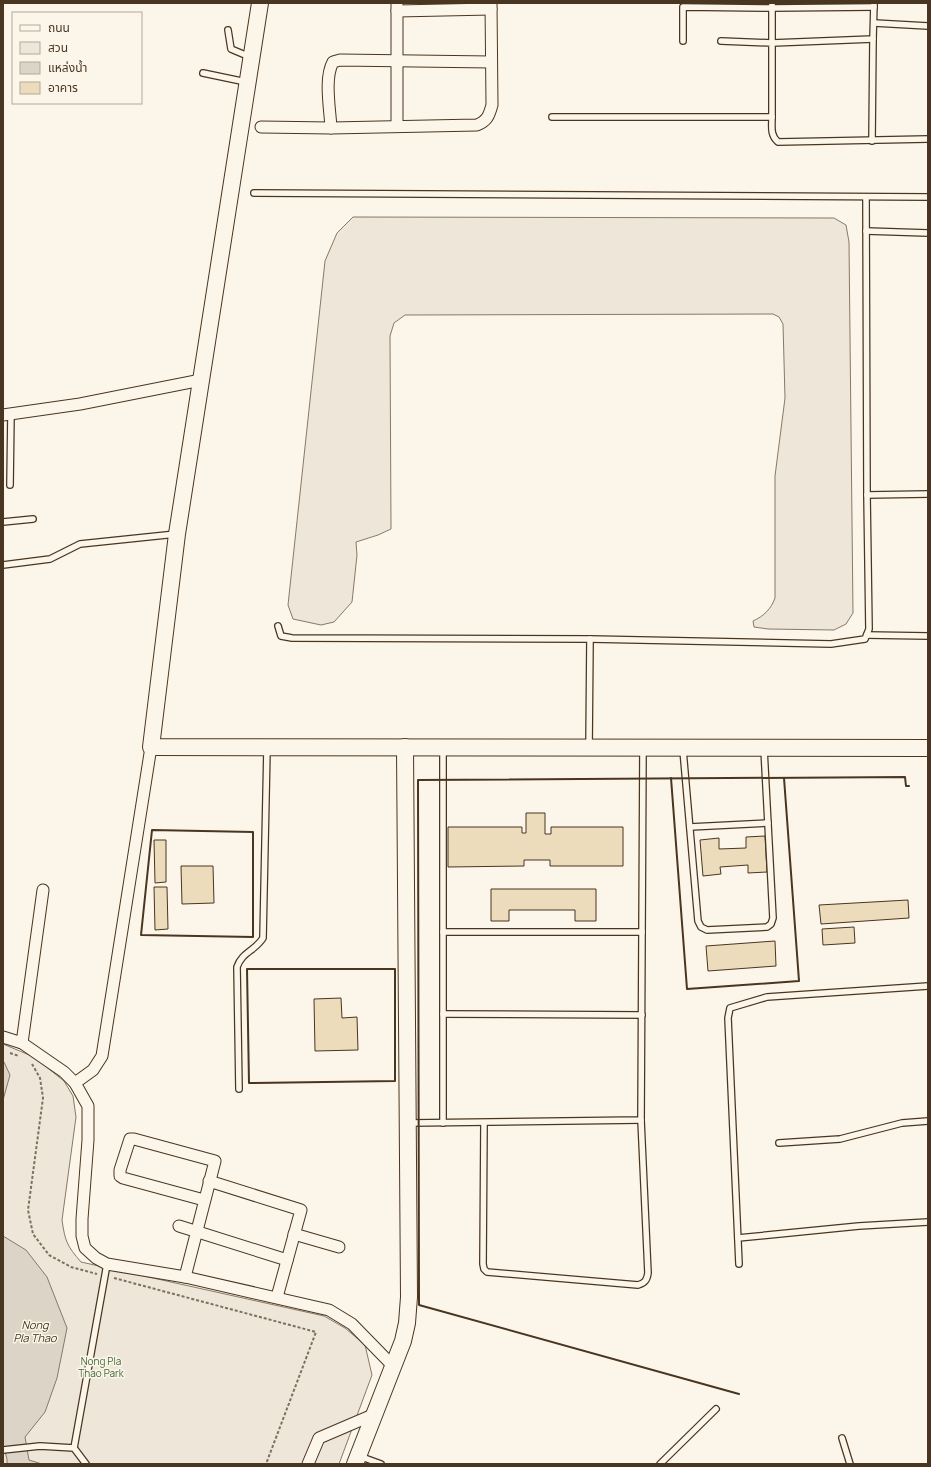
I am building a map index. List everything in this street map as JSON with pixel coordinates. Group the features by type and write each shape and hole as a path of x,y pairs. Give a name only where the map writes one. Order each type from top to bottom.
{"street":[{"path":"75,1083 93,1070 102,1056 151,747 177,534 260,3"},
{"path":"261,127 331,128 397,125 477,125 486,121 490,115 492,105 491,6 397,7 397,125"},
{"path":"331,128 328,77 333,62 340,60 397,60 491,62"},
{"path":"7,414 80,404 201,380"},
{"path":"151,747 928,748"},
{"path":"357,1460 403,1341 407,1323 409,1297 405,747"},
{"path":"22,1043 43,890"},
{"path":"3,1037 22,1043 64,1072 75,1083 88,1106 88,1140 82,1236 85,1248 96,1258 107,1264 185,1277 329,1310 352,1324 393,1366"},
{"path":"185,1277 215,1161 130,1139 120,1170 120,1176 204,1200"},
{"path":"209,1181 301,1210 277,1297"},
{"path":"179,1226 287,1260"},
{"path":"294,1234 339,1247"},
{"path":"308,1464 319,1438 375,1414"}],"lane":[{"path":"683,41 683,7 874,5 872,141"},
{"path":"772,6 772,134 778,142 928,139"},
{"path":"874,23 928,26"},
{"path":"228,30 231,49 252,57"},
{"path":"721,41 772,43 873,39"},
{"path":"203,73 248,83"},
{"path":"552,117 772,117"},
{"path":"254,193 928,197"},
{"path":"278,626 281,636 292,638 590,639 831,644 865,639 869,629 866,197"},
{"path":"866,231 928,233"},
{"path":"7,414 10,485"},
{"path":"867,495 928,494"},
{"path":"3,522 33,519"},
{"path":"3,565 50,559 80,544 177,534"},
{"path":"867,635 928,636"},
{"path":"589,748 590,639"},
{"path":"240,1089 237,967 240,959 260,944 263,938 267,747"},
{"path":"443,747 443,1123"},
{"path":"484,1123 483,1264 484,1269 487,1272 638,1284 643,1284 648,1279 641,1120 643,748"},
{"path":"683,748 698,921 701,927 707,930 767,927 771,924 773,918 764,748"},
{"path":"690,827 768,823"},
{"path":"443,932 642,932"},
{"path":"739,1264 728,1018 730,1008 768,997 928,986"},
{"path":"443,1014 642,1015"},
{"path":"408,1123 641,1120"},
{"path":"779,1143 840,1138 902,1123 928,1121"},
{"path":"738,1238 859,1226 928,1222"},
{"path":"86,1464 74,1448 107,1264"},
{"path":"660,1464 716,1409"},
{"path":"842,1438 850,1464"},
{"path":"3,1450 40,1446 74,1448"},
{"path":"357,1460 381,1464"}],"green space":[{"path":"353,217 834,218 846,225 849,242 853,613 846,624 834,630 768,629 754,627 753,621 767,612 775,598 775,476 785,398 783,324 779,317 773,314 405,315 394,323 390,336 391,529 356,542 357,555 352,602 334,622 321,625 293,619 288,605 325,261 337,233"},
{"name":"Nong Pla Thao Park","path":"3,1044 34,1057 64,1081 73,1096 76,1117 62,1220 67,1243 81,1262 324,1316 345,1328 365,1345 372,1375 339,1464 3,1464"}],"water":[{"path":"4,1062 10,1075 3,1100 3,1063"},
{"name":"Nong Pla Thao","path":"3,1236 26,1250 47,1277 67,1328 57,1378 45,1412 25,1437 29,1460 42,1464 7,1464 3,1444"}],"building":[{"path":"526,813 545,813 545,834 551,834 551,827 623,827 623,866 550,866 550,860 524,860 524,866 448,867 448,827 522,827 522,833 526,833"},
{"path":"765,836 767,872 748,873 748,865 720,867 721,874 703,876 700,840 719,838 719,849 746,848 746,837"},
{"path":"154,840 166,840 166,882 155,883"},
{"path":"181,866 213,866 214,903 182,904"},
{"path":"154,887 167,887 168,929 155,930"},
{"path":"491,889 596,889 596,921 575,921 575,910 509,910 509,921 491,921"},
{"path":"908,900 909,918 821,924 819,905"},
{"path":"854,927 855,943 823,945 822,929"},
{"path":"775,941 776,966 708,971 706,946"},
{"path":"341,998 342,1018 357,1017 358,1050 315,1051 314,999"}],"wall":[{"path":"739,1394 419,1305 418,780 905,777 906,786 909,786"},
{"path":"671,778 687,989 799,981 784,778"},
{"path":"152,830 253,832 253,937 141,935 152,830"},
{"path":"247,969 395,969 395,1081 249,1083 247,969"}]}
